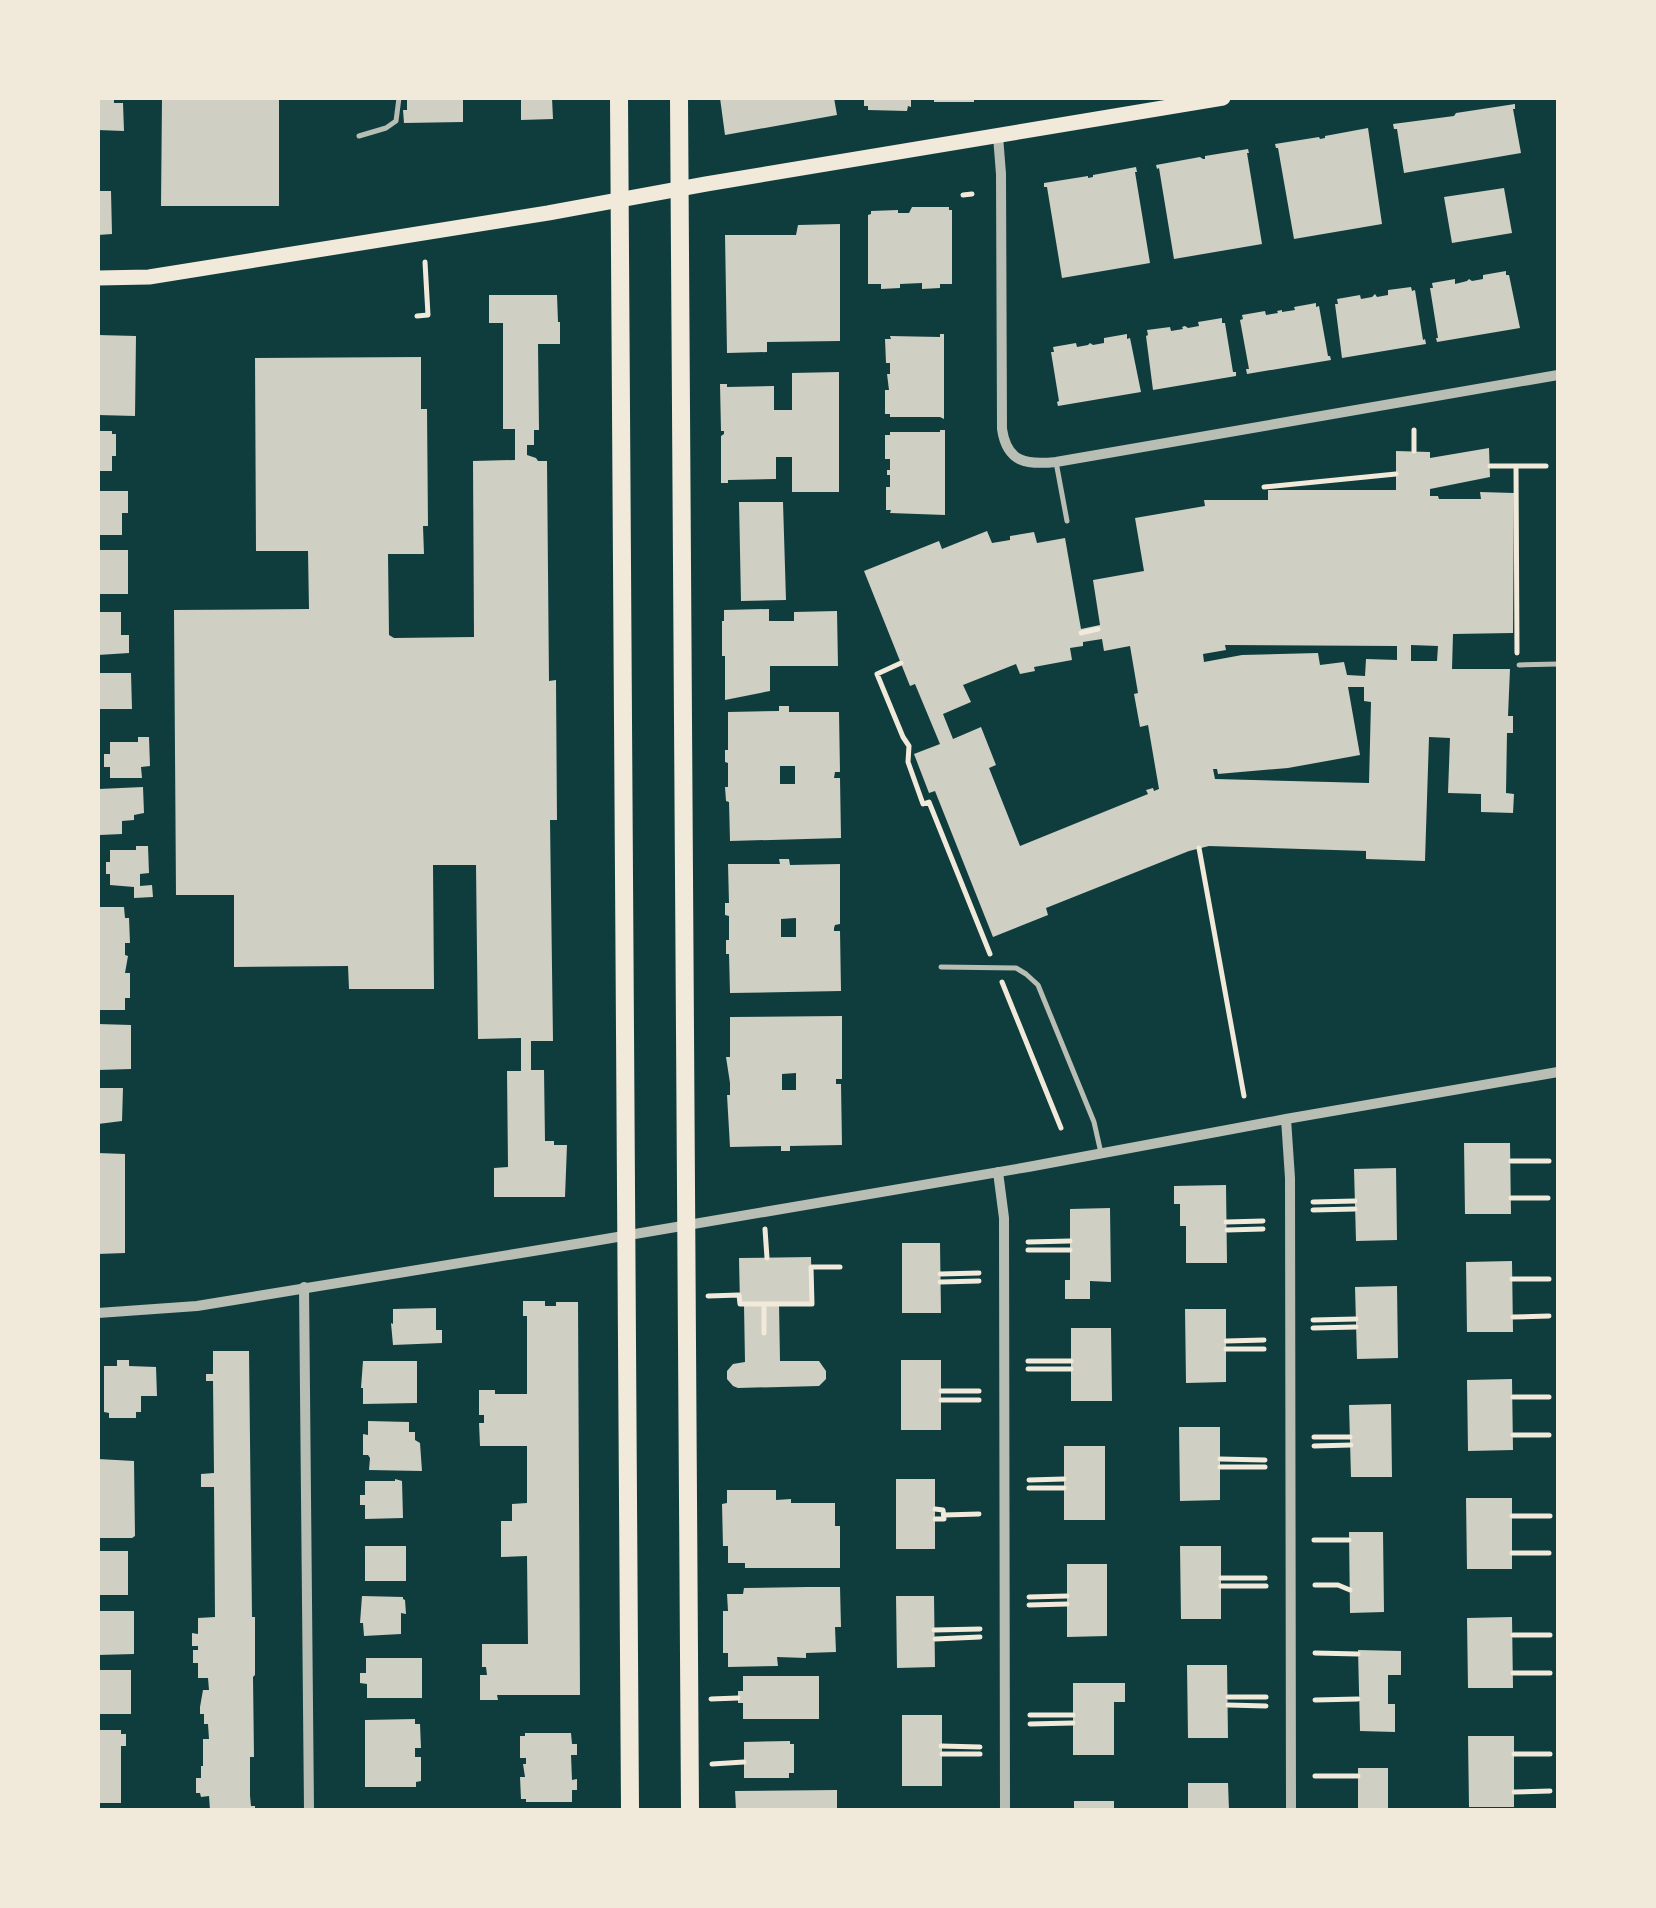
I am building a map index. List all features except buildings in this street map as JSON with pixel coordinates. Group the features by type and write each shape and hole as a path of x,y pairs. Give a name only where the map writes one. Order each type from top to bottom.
{"main road":[{"path":"619,98 630,1810"},
{"path":"680,98 690,1810"},
{"path":"98,278 149,278 1224,98"}],"street":[{"path":"998,136 1002,437 1008,450 1020,460 1034,464 1056,462 1558,375"},
{"path":"98,1314 197,1306 998,1172 1558,1072"},
{"path":"1286,1119 1290,1178 1292,1810"},
{"path":"998,1172 1004,1218 1005,1810"},
{"path":"304,1287 308,1810"}],"lane":[{"path":"359,136 392,125 398,116 399,98"},
{"path":"1056,462 1067,521"},
{"path":"1519,664 1558,664"},
{"path":"941,966 1016,968 1038,986 1094,1122 1101,1153"}],"path":[{"path":"962,195 972,194"},
{"path":"417,316 428,315 425,262"},
{"path":"1414,430 1414,451"},
{"path":"1490,466 1546,466"},
{"path":"1516,466 1517,650"},
{"path":"1264,488 1396,474"},
{"path":"1081,633 1098,629"},
{"path":"901,664 877,674 909,746 908,762 923,804 929,802 1061,1128"},
{"path":"1199,848 1244,1096"},
{"path":"1510,1160 1548,1161"},
{"path":"1511,1198 1548,1198"},
{"path":"1313,1206 1355,1205"},
{"path":"1226,1226 1263,1225"},
{"path":"765,1229 766,1258"},
{"path":"1070,1242 1028,1246 1070,1250"},
{"path":"708,1296 740,1295 740,1304 812,1304 812,1267 840,1267"},
{"path":"940,1274 979,1273"},
{"path":"1512,1279 1549,1279"},
{"path":"940,1282 979,1281"},
{"path":"764,1304 764,1333"},
{"path":"1512,1316 1549,1316"},
{"path":"1313,1324 1356,1323"},
{"path":"1264,1340 1226,1345 1264,1349"},
{"path":"1071,1360 1028,1365 1071,1369"},
{"path":"941,1391 978,1391"},
{"path":"1513,1397 1549,1398"},
{"path":"941,1400 979,1400"},
{"path":"1513,1435 1549,1435"},
{"path":"1314,1437 1350,1437"},
{"path":"1314,1446 1350,1446"},
{"path":"1220,1463 1265,1463"},
{"path":"1029,1480 1064,1479"},
{"path":"1029,1488 1064,1488"},
{"path":"935,1509 944,1510 944,1519 935,1520"},
{"path":"944,1515 979,1514"},
{"path":"1512,1516 1550,1516"},
{"path":"1314,1540 1349,1540"},
{"path":"1512,1553 1550,1553"},
{"path":"1221,1582 1266,1582"},
{"path":"1315,1585 1338,1585 1350,1590"},
{"path":"1029,1601 1067,1600"},
{"path":"934,1630 980,1633 934,1639"},
{"path":"1513,1635 1550,1635"},
{"path":"1315,1653 1358,1654"},
{"path":"1513,1673 1550,1672"},
{"path":"1266,1697 1228,1701 1266,1706"},
{"path":"711,1699 738,1698"},
{"path":"1315,1700 1358,1699"},
{"path":"1030,1715 1074,1715"},
{"path":"1030,1724 1073,1724"},
{"path":"942,1750 980,1751"},
{"path":"1514,1754 1550,1754"},
{"path":"712,1764 744,1762"},
{"path":"1315,1776 1358,1776"},
{"path":"1514,1792 1550,1791"}]}
